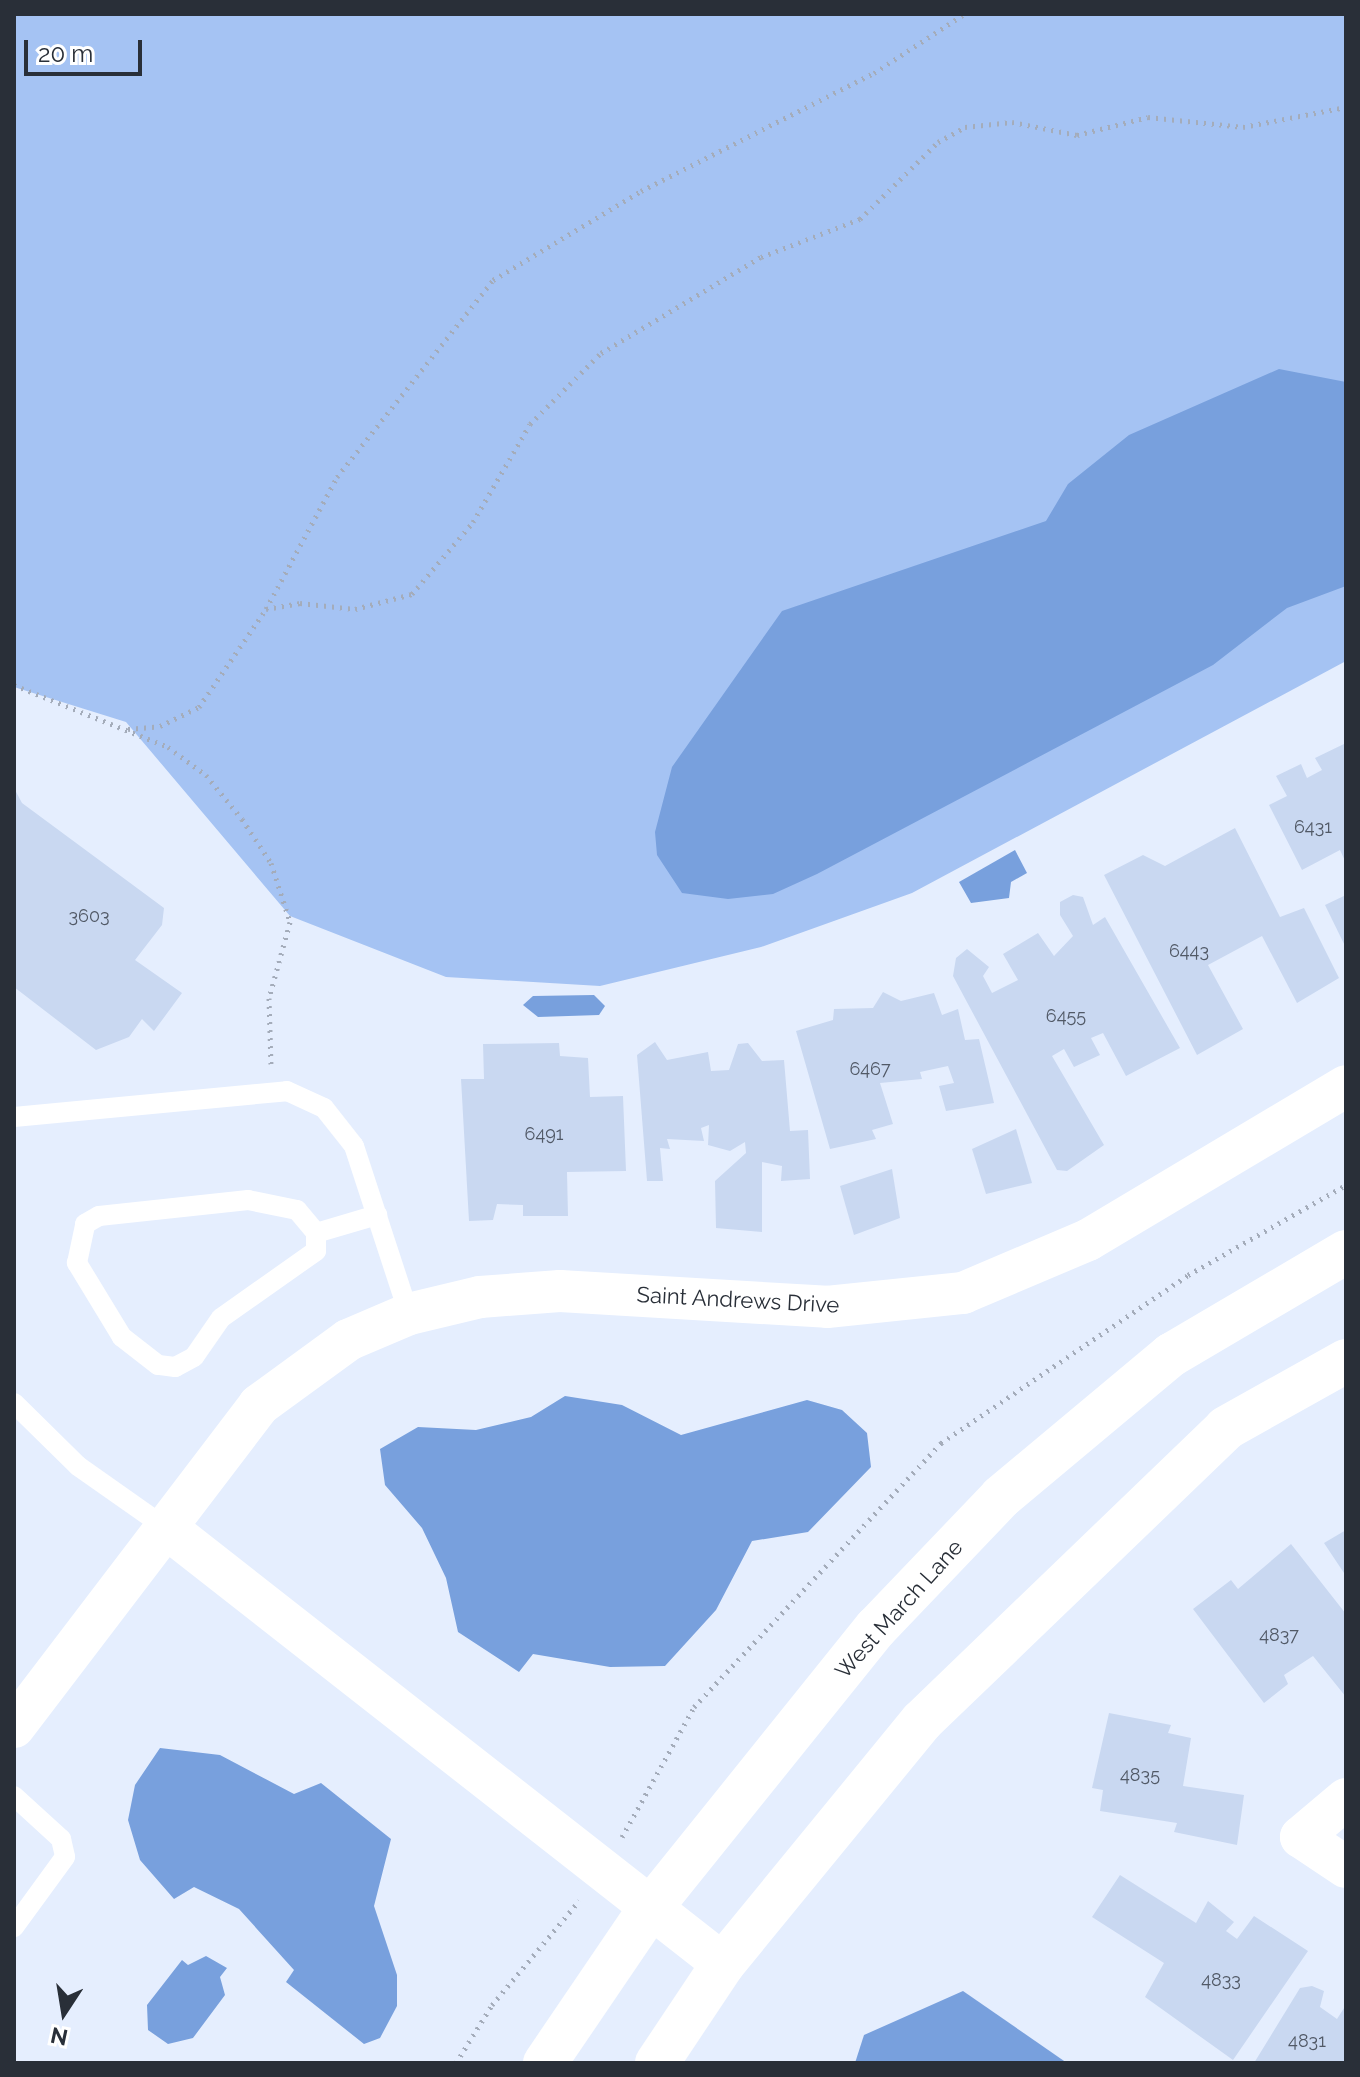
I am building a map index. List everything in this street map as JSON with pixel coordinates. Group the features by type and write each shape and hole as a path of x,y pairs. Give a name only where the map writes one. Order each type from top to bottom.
{"main road":[{"name":"West March Lane","path":"545,2063 649,1910 876,1628 1001,1497 1171,1355 1346,1252"},
{"path":"657,2063 723,1964 945,1699 1226,1428 1346,1361"}],"street":[{"name":"Saint Andrews Drive","path":"15,1724 169,1530 259,1405 348,1340 409,1314 480,1297 560,1291 827,1307 963,1293 1088,1240 1346,1086"},
{"path":"169,1530 649,1910 723,1964"},
{"path":"1346,1799 1301,1837 1346,1867"}],"lane":[{"path":"14,1117 276,1092 324,1108 354,1146 409,1314"},
{"path":"278,1201 316,1233 309,1263 221,1318 194,1357 175,1367 158,1365 122,1337 77,1263 85,1224 99,1216 278,1201"},
{"path":"316,1233 377,1215"},
{"path":"14,1403 78,1466 169,1530"},
{"path":"14,1796 61,1839 65,1857 14,1927"}],"path":[{"path":"128,729 160,726 199,707 266,609 337,477 493,280 641,191 874,73 964,14"},
{"path":"266,609 300,603 355,609 412,594 473,522 530,424 601,353 761,257 860,219 938,142 965,127 1012,122 1077,135 1148,117 1243,127 1346,107"},
{"path":"14,685 128,729 206,775 242,819 285,894 287,950 266,1025 276,1092"}],"shaded area":[{"path":"14,14 1346,14 1346,661 912,893 761,947 600,986 446,977 290,916 126,722 14,687"},
{"path":"1279,369 1346,382 1346,586 1287,608 1213,665 817,874 773,894 728,899 682,893 657,855 655,832 672,767 782,611 1046,521 1068,484 1129,435"},
{"path":"1015,850 1027,873 1011,882 1009,898 971,903 959,882"},
{"path":"594,995 605,1006 599,1015 538,1017 523,1005 533,996"},
{"path":"565,1396 622,1405 681,1435 807,1400 842,1410 867,1433 871,1467 808,1532 752,1541 716,1610 665,1666 610,1667 533,1654 519,1672 458,1632 446,1578 422,1528 385,1485 380,1449 418,1427 476,1430 531,1417"},
{"path":"160,1748 220,1755 294,1794 321,1783 391,1839 374,1906 397,1975 397,2006 380,2038 364,2044 286,1982 294,1970 239,1909 194,1887 174,1899 140,1860 128,1820 135,1785"},
{"path":"206,1956 227,1968 220,1977 225,1995 193,2038 168,2044 148,2030 147,2005 182,1960 188,1965"},
{"path":"963,1991 1067,2063 855,2063 864,2035"}],"building":[{"path":"1346,743 1346,863 1340,850 1302,870 1269,805 1287,796 1276,776 1301,764 1307,778 1322,770 1315,758"},
{"path":"14,788 22,803 164,908 162,925 135,960 182,993 154,1031 142,1019 129,1037 96,1050 14,987"},
{"path":"1235,828 1280,917 1304,908 1339,978 1297,1003 1262,936 1208,965 1243,1029 1197,1055 1104,875 1143,855 1165,866"},
{"path":"1073,895 1083,897 1093,925 1105,917 1180,1048 1126,1076 1103,1033 1091,1038 1100,1055 1074,1067 1064,1049 1052,1056 1104,1145 1067,1171 1057,1170 953,976 956,958 967,949 989,967 983,976 992,993 1018,980 1003,954 1038,933 1054,956 1073,936 1060,915 1060,902"},
{"path":"1346,895 1346,948 1325,905"},
{"path":"883,992 901,1001 934,993 942,1015 958,1009 965,1040 979,1039 994,1103 946,1111 939,1086 954,1083 948,1066 920,1072 922,1079 880,1083 893,1124 872,1130 876,1139 830,1149 796,1031 833,1020 834,1009 873,1008"},
{"path":"655,1042 667,1060 708,1052 711,1071 729,1070 738,1044 748,1043 762,1061 784,1060 790,1131 808,1130 810,1179 781,1181 782,1166 762,1162 762,1232 716,1228 715,1181 746,1153 745,1142 730,1151 708,1145 709,1125 701,1128 704,1141 667,1139 670,1149 660,1148 663,1181 647,1181 637,1055"},
{"path":"559,1043 560,1056 588,1058 590,1097 623,1096 626,1171 567,1172 568,1216 523,1216 523,1205 497,1204 493,1220 469,1221 461,1079 484,1079 483,1044"},
{"path":"1016,1129 1032,1183 986,1194 972,1149"},
{"path":"892,1169 900,1218 854,1235 840,1186"},
{"path":"1346,1530 1346,1576 1324,1543"},
{"path":"1291,1544 1346,1614 1346,1697 1313,1656 1284,1675 1288,1684 1264,1703 1193,1609 1231,1580 1238,1589"},
{"path":"1109,1713 1171,1725 1168,1733 1191,1738 1183,1786 1244,1795 1237,1845 1174,1832 1177,1823 1100,1811 1103,1790 1092,1788"},
{"path":"1120,1875 1196,1923 1208,1901 1234,1922 1226,1931 1237,1939 1254,1916 1308,1951 1233,2060 1145,1997 1164,1963 1092,1917"},
{"path":"1312,1986 1324,1991 1320,2007 1337,2019 1346,2005 1346,2063 1254,2063 1300,1988"}]}
